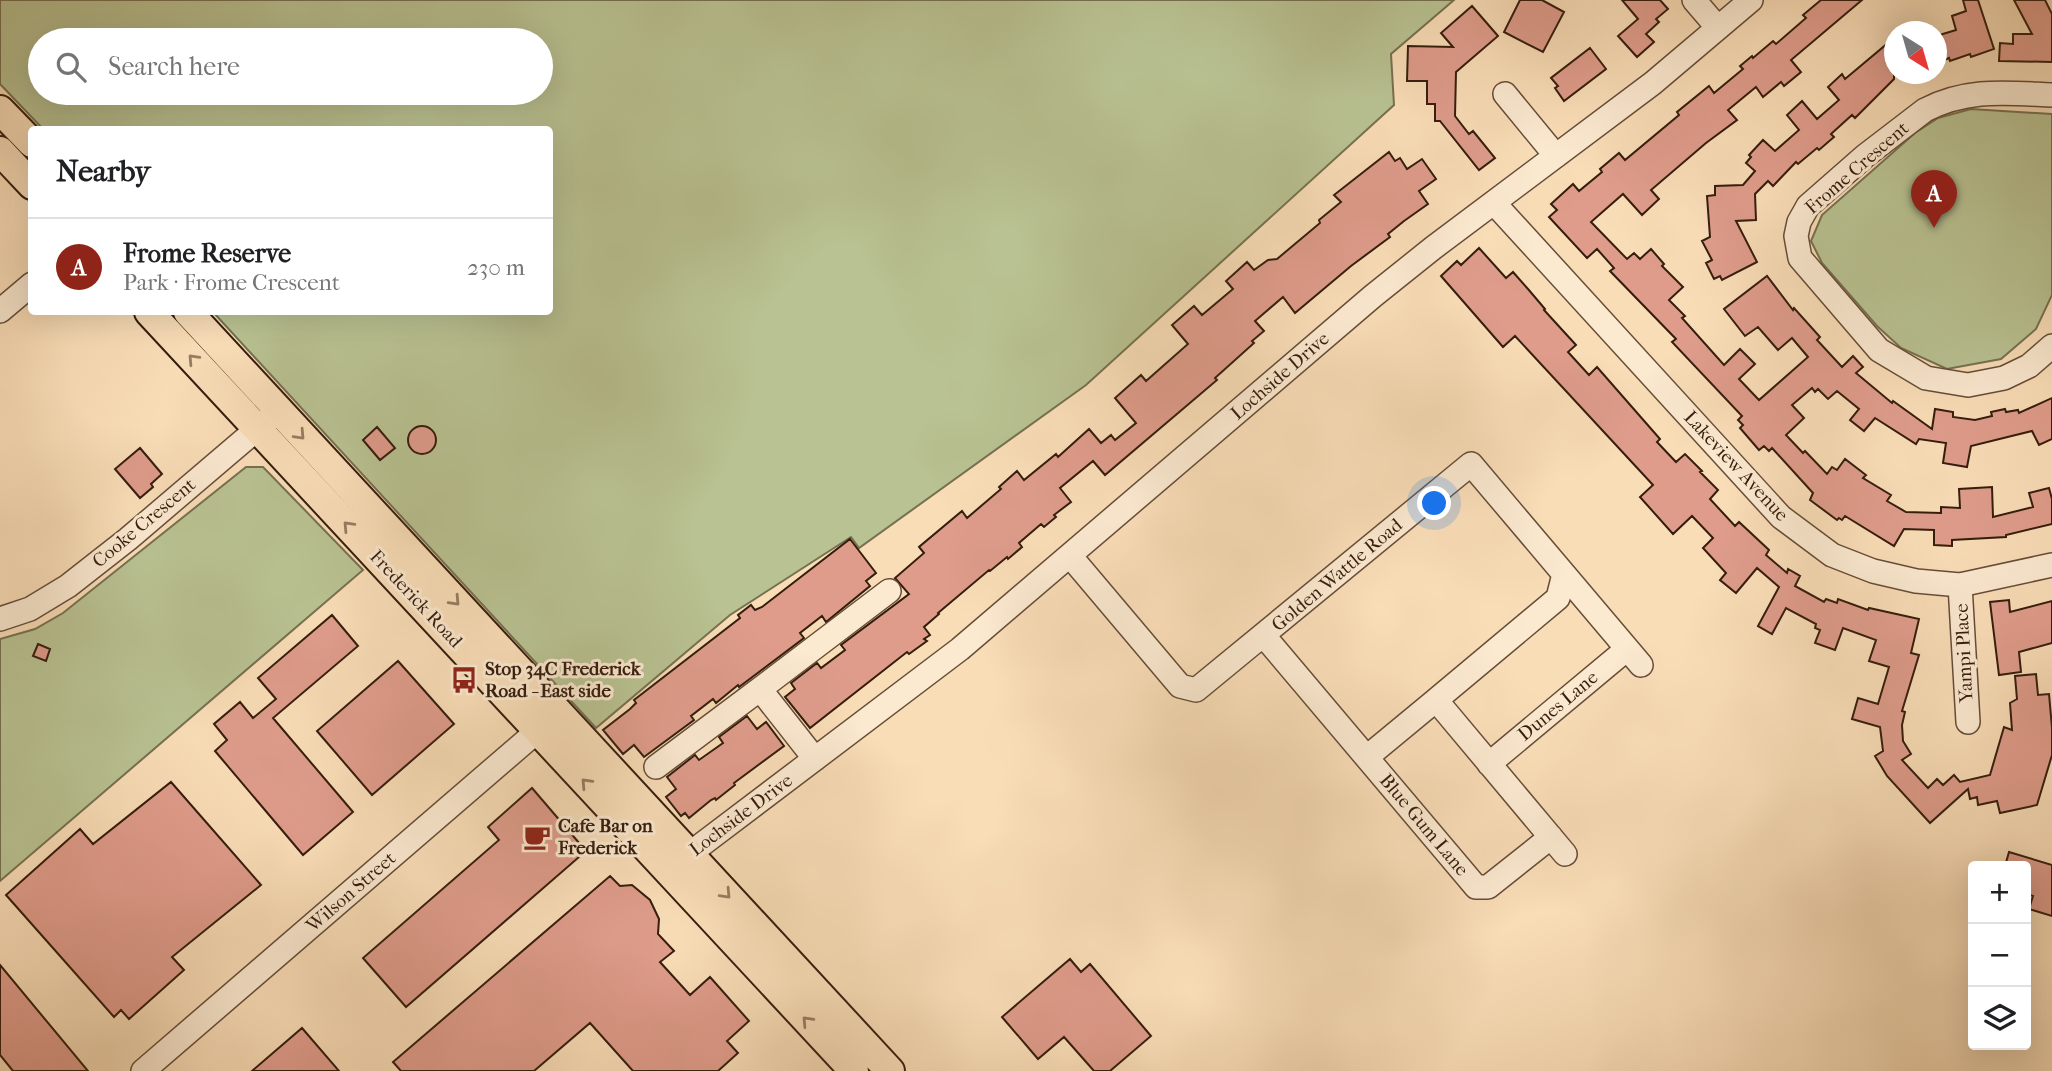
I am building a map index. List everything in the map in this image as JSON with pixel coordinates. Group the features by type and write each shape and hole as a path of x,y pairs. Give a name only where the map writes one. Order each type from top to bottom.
{"main road":[{"path":"0,110 28,139"},
{"path":"0,151 28,181"},
{"name":"Frederick Road","path":"152,315 268,419 679,862 890,1071"},
{"name":"Frederick Road","path":"190,315 268,419"},
{"name":"Frederick Road","path":"679,862 854,1071"}],"street":[{"path":"1694,0 1718,29"},
{"name":"Lochside Drive","path":"679,862 960,649 1071,557 1373,296 1653,83 1751,0"},
{"name":"Frome Crescent","path":"2052,95 1980,92 1935,104 1924,110 1865,156 1808,206 1799,222 1796,236 1800,258 1879,350 1926,378 1968,385 2004,378 2029,366 2052,346"},
{"path":"1505,94 1556,156"},
{"name":"Lakeview Avenue","path":"1494,203 1781,517 1832,555 1873,572 1916,581 1960,585 2052,565"},
{"path":"0,311 28,287"},
{"name":"Cooke Crescent","path":"0,619 30,609 68,586 128,539 268,419"},
{"name":"Golden Wattle Road","path":"1071,557 1180,686 1196,690 1471,464 1564,574"},
{"path":"1564,574 1558,598 1436,700 1565,854"},
{"name":"Dunes Lane","path":"1489,764 1634,657 1564,574"},
{"name":"Yampi Place","path":"1960,585 1968,722"},
{"path":"656,767 889,592"},
{"name":"Blue Gum Lane","path":"1264,636 1476,887 1488,887 1550,836"},
{"path":"760,689 815,760"},
{"name":"Blue Gum Lane","path":"1367,757 1436,700"},
{"name":"Wilson Street","path":"144,1071 548,722"}],"green space":[{"path":"0,0 1454,0 1391,54 1394,105 1086,385 859,548 851,537 730,615 596,728 216,315 553,315 553,126 40,126 0,84"},
{"path":"1971,109 2052,114 2052,295 2036,329 2001,359 1947,369 1901,348 1877,326 1822,263 1811,241 1822,215 1915,133 1938,118"},
{"path":"246,467 263,467 363,570 0,881 0,639 35,629 63,613"}],"building":[{"path":"1520,0 1542,0 1564,12 1543,52 1504,32"},
{"path":"1622,0 1660,0 1668,9 1656,19 1659,22 1646,34 1654,42 1637,57 1618,36 1638,19"},
{"path":"1821,0 1862,0 1791,60 1801,72 1784,86 1781,82 1763,97 1756,87 1728,110 1737,120 1651,190 1659,199 1642,215 1623,194 1591,222 1627,259 1634,253 1640,259 1651,249 1664,264 1662,266 1683,287 1669,300 1724,365 1740,349 1755,364 1739,379 1759,400 1808,357 1792,338 1778,350 1758,327 1745,336 1724,309 1767,276 1793,310 1794,308 1820,337 1817,340 1842,367 1853,356 1863,367 1856,373 1892,403 1893,401 1932,429 1935,409 1953,412 1953,417 1975,420 2005,409 2006,412 2018,410 2019,413 2052,398 2052,439 2039,445 2032,431 1971,446 1967,467 1943,463 1946,443 1919,439 1916,444 1875,418 1864,431 1850,420 1859,409 1837,391 1828,399 1818,389 1815,392 1812,388 1792,405 1804,418 1786,435 1827,474 1832,467 1837,470 1845,459 1866,475 1863,478 1891,495 1887,501 1906,512 1941,513 1941,507 1960,508 1959,489 1992,487 1993,517 2033,507 2029,493 2049,488 2052,524 2006,537 1952,540 1952,546 1934,545 1934,530 1904,529 1894,546 1845,516 1842,520 1837,520 1810,500 1813,493 1772,448 1769,451 1764,446 1759,450 1740,428 1743,425 1738,420 1742,416 1672,342 1676,339 1610,271 1614,268 1597,249 1587,258 1549,217 1557,210 1551,204 1573,184 1579,191 1619,153 1625,160 1709,86 1714,93 1743,69 1740,66 1752,56 1753,58 1773,41 1776,44 1806,18 1803,15"},
{"path":"1963,0 1978,0 1994,49 1950,61 1947,59 1947,33 1956,30 1952,16 1966,11"},
{"path":"2014,0 2045,0 2052,14 2052,62 1999,61 2000,43 2013,44 2013,34 2032,34"},
{"path":"1472,6 1498,36 1456,72 1455,116 1469,134 1473,131 1495,158 1479,170 1440,121 1435,121 1435,104 1427,104 1427,81 1407,81 1408,46 1453,47 1441,33"},
{"path":"1884,46 1884,84 1889,84 1855,118 1852,115 1831,134 1834,137 1819,150 1817,148 1798,164 1796,162 1773,186 1768,181 1755,194 1756,220 1736,221 1757,262 1722,280 1720,276 1714,279 1706,263 1712,260 1702,241 1710,237 1707,196 1715,195 1715,186 1743,185 1755,171 1746,163 1751,157 1749,155 1763,140 1775,151 1799,130 1787,115 1802,101 1817,119 1839,100 1828,87 1842,74 1845,79"},
{"path":"1590,48 1606,69 1564,101 1555,88 1558,86 1551,78"},
{"path":"1389,152 1395,161 1400,158 1407,169 1422,159 1436,179 1419,191 1428,204 1388,234 1390,237 1295,313 1283,297 1255,321 1264,331 1215,378 1217,380 1105,475 1093,461 1060,488 1071,502 1044,527 1041,524 1019,543 1022,547 1008,559 1007,557 989,570 938,613 924,627 930,635 924,639 927,641 909,654 907,652 810,728 785,697 795,689 791,683 817,663 821,668 845,650 841,645 909,594 895,578 924,553 919,547 962,511 967,518 1001,489 999,487 1017,471 1024,480 1056,454 1058,457 1089,429 1101,443 1111,435 1115,440 1136,423 1115,398 1141,375 1146,381 1188,344 1172,325 1194,306 1202,315 1233,289 1226,281 1247,262 1254,270 1268,260 1277,259 1341,202 1334,195"},
{"path":"1479,248 1506,278 1513,272 1576,345 1568,352 1589,375 1597,367 1660,439 1657,442 1676,462 1685,454 1702,471 1700,472 1718,490 1710,499 1735,526 1739,522 1769,550 1766,555 1787,573 1788,569 1800,576 1795,586 1824,602 1826,599 1837,603 1838,599 1868,610 1869,608 1919,619 1911,653 1919,655 1902,711 1905,712 1903,741 1911,754 1902,760 1928,788 1937,779 1943,785 1954,775 1960,782 1990,775 2004,727 2012,730 2010,703 2017,699 2015,676 2036,674 2038,695 2049,694 2052,728 2052,755 2037,805 2000,813 1997,801 1978,805 1977,797 1970,799 1968,789 1930,823 1887,776 1875,756 1883,751 1880,727 1852,719 1858,698 1878,704 1889,667 1869,661 1876,640 1843,628 1835,650 1815,643 1820,630 1815,628 1816,624 1786,608 1772,634 1758,626 1779,587 1757,568 1736,593 1720,580 1726,573 1703,548 1713,538 1692,516 1673,534 1640,497 1653,485 1515,336 1503,347 1441,276 1457,261 1461,265"},
{"path":"422,426 432,430 436,440 432,450 422,454 412,450 408,440 412,430"},
{"path":"377,427 395,448 380,460 363,440"},
{"path":"140,448 162,474 151,484 153,487 140,498 115,469"},
{"path":"850,539 876,573 866,581 870,586 826,622 822,616 800,633 804,638 716,703 713,699 691,716 694,720 644,757 634,745 623,754 603,730 630,709 636,703 634,700 740,618 738,615 751,605 755,610 762,607"},
{"path":"2009,600 2010,612 2052,601 2052,643 2019,652 2021,672 1999,675 1990,602"},
{"path":"332,615 358,646 273,718 353,812 303,855 215,751 227,740 214,724 240,702 253,718 276,699 258,678"},
{"path":"38,644 50,649 46,661 33,656"},
{"path":"398,661 454,724 372,795 317,731"},
{"path":"747,716 757,729 766,722 784,746 734,783 735,785 716,800 711,800 689,818 685,813 681,816 666,797 676,789 667,777 695,755 699,760 723,743 719,737"},
{"path":"171,782 261,885 172,957 184,970 129,1019 121,1010 114,1017 6,895 80,829 93,844"},
{"path":"532,788 586,851 406,1007 363,958 499,840 488,827"},
{"path":"2009,852 2052,865 2052,916 2031,910 2031,861 2006,861"},
{"path":"610,876 620,886 632,885 650,900 659,919 658,934 674,951 660,962 690,995 710,977 749,1021 727,1041 738,1053 718,1071 633,1071 590,1023 534,1071 401,1071 393,1062"},
{"path":"1070,959 1081,972 1090,964 1151,1036 1110,1071 1094,1071 1064,1037 1038,1059 1002,1017"},
{"path":"0,965 88,1071 13,1071 0,1055"},
{"path":"302,1028 339,1071 252,1071"}],"place":[{"name":"Frome Reserve","path":"1934,228"},
{"name":"Stop 34C Frederick Road - East side","path":"464,680"},
{"name":"Cafe Bar on Frederick","path":"537,837"}]}
